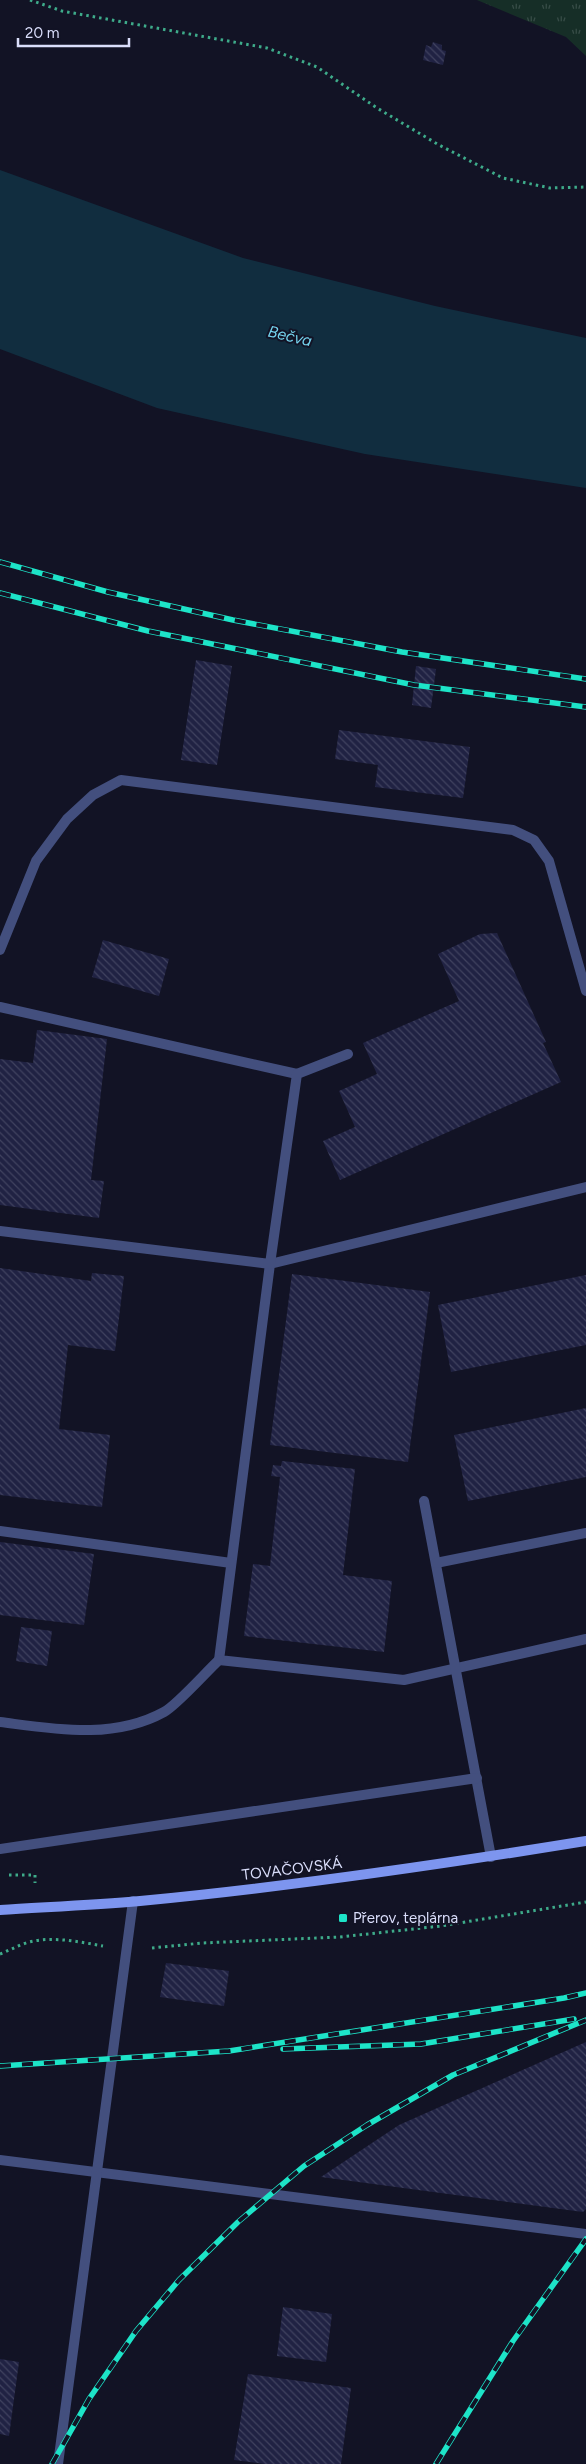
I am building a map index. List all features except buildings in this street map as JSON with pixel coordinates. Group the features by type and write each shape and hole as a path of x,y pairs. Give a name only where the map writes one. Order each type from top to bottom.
{"main road":[{"name":"TOVAČOVSKÁ","path":"0,1910 133,1902 339,1878 491,1857 586,1841"}],"lane":[{"path":"0,950 36,861 67,818 93,795 121,780 513,830 534,840 549,861 586,991"},
{"path":"0,1008 297,1074 348,1054"},
{"path":"0,1722 66,1731 124,1728 166,1712 219,1660 270,1264 297,1074"},
{"path":"0,1231 270,1264 586,1187"},
{"path":"424,1501 491,1857"},
{"path":"0,1531 231,1563"},
{"path":"436,1564 586,1533"},
{"path":"219,1660 404,1680 586,1639"},
{"path":"0,1849 477,1778"},
{"path":"58,2464 133,1902"},
{"path":"0,2160 586,2234"}],"path":[{"path":"30,0 62,11 267,48 317,67 377,108 431,141 503,178 550,188 586,187"},
{"path":"0,1954 30,1942 48,1940 126,1948 350,1936 441,1926 586,1902"}],"green space":[{"path":"477,0 586,0 586,56 566,37"}],"water":[{"name":"Bečva","path":"0,170 243,258 435,306 586,338 586,488 365,454 157,408 0,349"}],"railway":[{"path":"0,562 108,592 233,620 402,652 586,679"},
{"path":"0,593 148,631 414,685 586,707"},
{"path":"0,2066 229,2051 586,1993"},
{"path":"283,2049 421,2044 574,2019"},
{"path":"52,2464 89,2399 136,2331 179,2280 238,2222 304,2166 367,2125 453,2075 586,2020"},
{"path":"436,2464 513,2341 586,2239"}],"place":[{"name":"Přerov, teplárna","path":"343,1918"}]}
